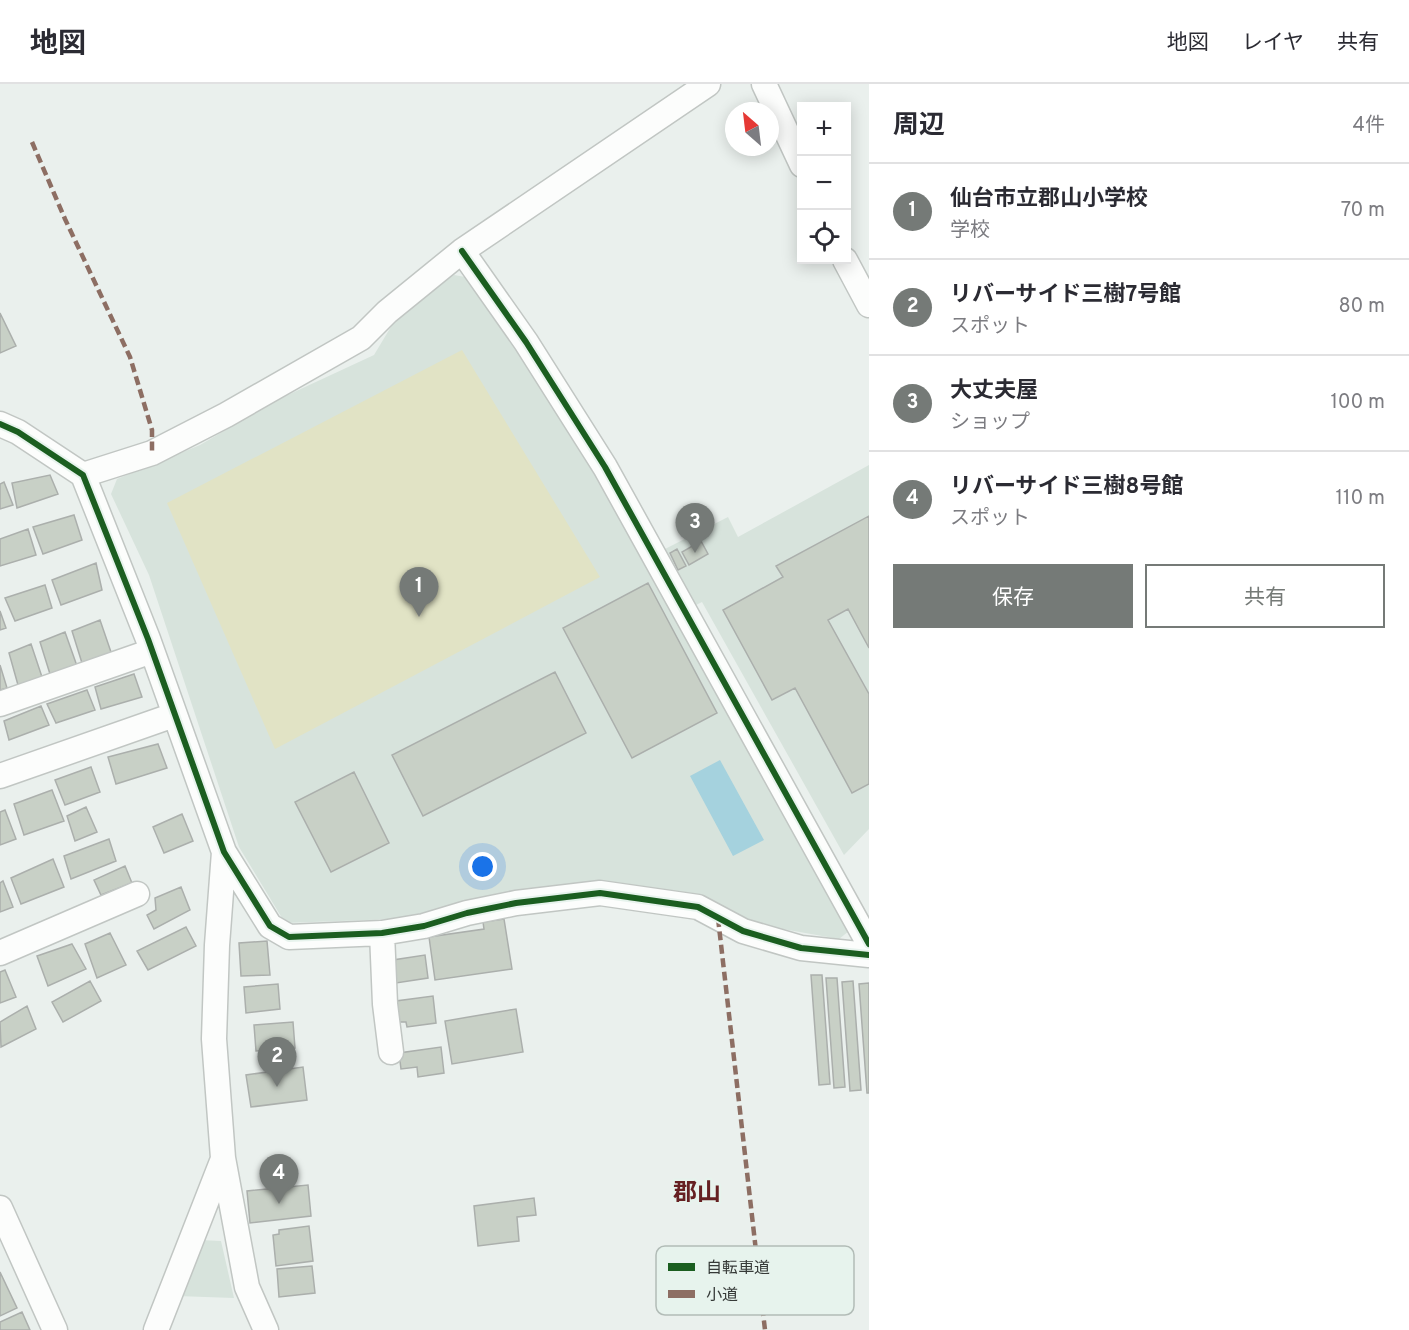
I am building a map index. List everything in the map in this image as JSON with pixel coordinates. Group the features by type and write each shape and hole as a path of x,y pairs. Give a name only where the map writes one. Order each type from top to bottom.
{"street":[{"path":"83,475 152,453 226,415 361,338 387,312 462,251 708,84"},
{"path":"764,84 797,156"},
{"path":"462,251 525,342 605,467 869,944"},
{"path":"847,264 869,305"},
{"path":"0,424 18,432 83,475 152,651 224,852 270,926 289,937 382,933 424,926 467,913 516,903 600,893 698,908 743,931 801,948 869,955"},
{"path":"0,704 152,651"},
{"path":"0,776 174,715"},
{"path":"224,852 217,945 214,1039 223,1158 247,1287 266,1330"},
{"path":"0,953 137,894"},
{"path":"382,933 385,1004 391,1052"},
{"path":"156,1330 223,1158"},
{"path":"0,1208 55,1330"}],"shaded area":[{"path":"454,275 471,278 569,429 707,672 849,931 839,939 766,926 727,910 686,898 422,918 285,923 239,847 149,575 111,494 117,479 200,445 277,400 374,355 398,315"},
{"path":"869,465 869,829 844,855 702,602 694,606 663,550 728,517 738,537"},
{"path":"200,1240 221,1241 234,1298 177,1296"}],"green space":[{"path":"462,350 600,577 275,749 167,503"}],"water":[{"path":"720,760 764,840 733,856 690,776"}],"building":[{"path":"0,313 16,346 0,353"},
{"path":"50,475 58,494 17,508 12,483"},
{"path":"4,482 13,505 0,509 0,484"},
{"path":"74,515 82,540 43,554 33,527"},
{"path":"869,516 869,648 848,609 828,620 869,694 869,784 852,793 795,688 772,700 723,610 783,577 776,566"},
{"path":"28,529 36,555 0,566 0,539"},
{"path":"701,541 708,554 689,565 682,552"},
{"path":"677,549 686,566 678,570 670,553"},
{"path":"96,563 102,590 61,605 52,580"},
{"path":"648,583 717,713 632,758 563,628"},
{"path":"45,585 52,608 15,621 5,598"},
{"path":"0,611 6,628 0,630"},
{"path":"100,620 112,655 82,663 72,631"},
{"path":"65,632 77,666 50,674 40,642"},
{"path":"31,644 42,677 18,685 9,653"},
{"path":"0,665 7,688 0,690"},
{"path":"555,672 586,733 423,816 392,755"},
{"path":"134,674 142,697 101,709 95,687"},
{"path":"87,690 95,710 56,723 47,704"},
{"path":"41,706 49,725 9,740 4,721"},
{"path":"158,744 167,768 116,784 108,757"},
{"path":"91,767 100,792 65,805 55,780"},
{"path":"354,772 389,843 331,872 295,802"},
{"path":"52,790 64,821 24,835 14,804"},
{"path":"86,807 97,832 75,841 67,816"},
{"path":"5,810 16,839 0,845 0,812"},
{"path":"182,814 193,841 164,853 153,827"},
{"path":"109,839 116,861 71,879 64,856"},
{"path":"53,859 64,887 21,904 11,878"},
{"path":"125,866 132,883 101,895 94,880"},
{"path":"3,881 13,907 0,912 0,883"},
{"path":"181,887 190,910 154,929 147,915 156,910 155,898"},
{"path":"504,919 512,969 435,980 429,937 484,929 483,922"},
{"path":"186,927 196,946 148,970 137,951"},
{"path":"110,933 126,965 97,978 85,944"},
{"path":"267,941 270,975 241,976 239,943"},
{"path":"72,944 86,969 48,986 37,956"},
{"path":"425,955 428,978 396,983 393,960"},
{"path":"5,970 16,997 0,1003 0,972"},
{"path":"811,975 822,975 830,1084 819,1085"},
{"path":"826,978 837,978 845,1087 834,1088"},
{"path":"90,981 101,1001 63,1022 52,1002"},
{"path":"853,981 861,1090 850,1091 842,982"},
{"path":"869,983 869,1093 867,1093 859,984"},
{"path":"278,984 280,1009 246,1013 244,987"},
{"path":"433,996 436,1023 407,1027 406,1022 399,1022 396,1001"},
{"path":"27,1006 36,1029 1,1047 0,1022"},
{"path":"516,1009 523,1052 452,1064 445,1021"},
{"path":"293,1022 295,1048 256,1051 254,1025"},
{"path":"441,1047 444,1073 418,1077 417,1067 401,1069 399,1053"},
{"path":"303,1067 307,1100 251,1107 246,1075"},
{"path":"308,1185 311,1216 250,1223 247,1191"},
{"path":"534,1198 536,1215 517,1217 519,1241 478,1246 474,1206"},
{"path":"309,1226 313,1261 276,1266 273,1235 279,1234 279,1230"},
{"path":"312,1266 315,1293 279,1297 277,1269"},
{"path":"0,1272 17,1308 0,1316"},
{"path":"22,1312 30,1330 0,1330 0,1322"}],"marked path":[{"path":"32,142 65,219 130,357 152,430 152,453"},
{"path":"718,918 755,1246"},
{"path":"763,1315 765,1330"}],"cycle path":[{"path":"462,251 526,342 605,467 869,944"},
{"path":"0,424 18,432 83,475 148,639 224,852 270,926 289,937 382,933 424,926 467,913 516,903 600,893 698,907 743,931 801,948 869,955"}],"place":[{"name":"大丈夫屋","path":"695,553"},
{"name":"仙台市立郡山小学校","path":"419,617"},
{"name":"リバーサイド三樹7号館","path":"277,1087"},
{"name":"リバーサイド三樹8号館","path":"279,1204"}],"district":[{"name":"郡山","path":"697,1192"}]}
